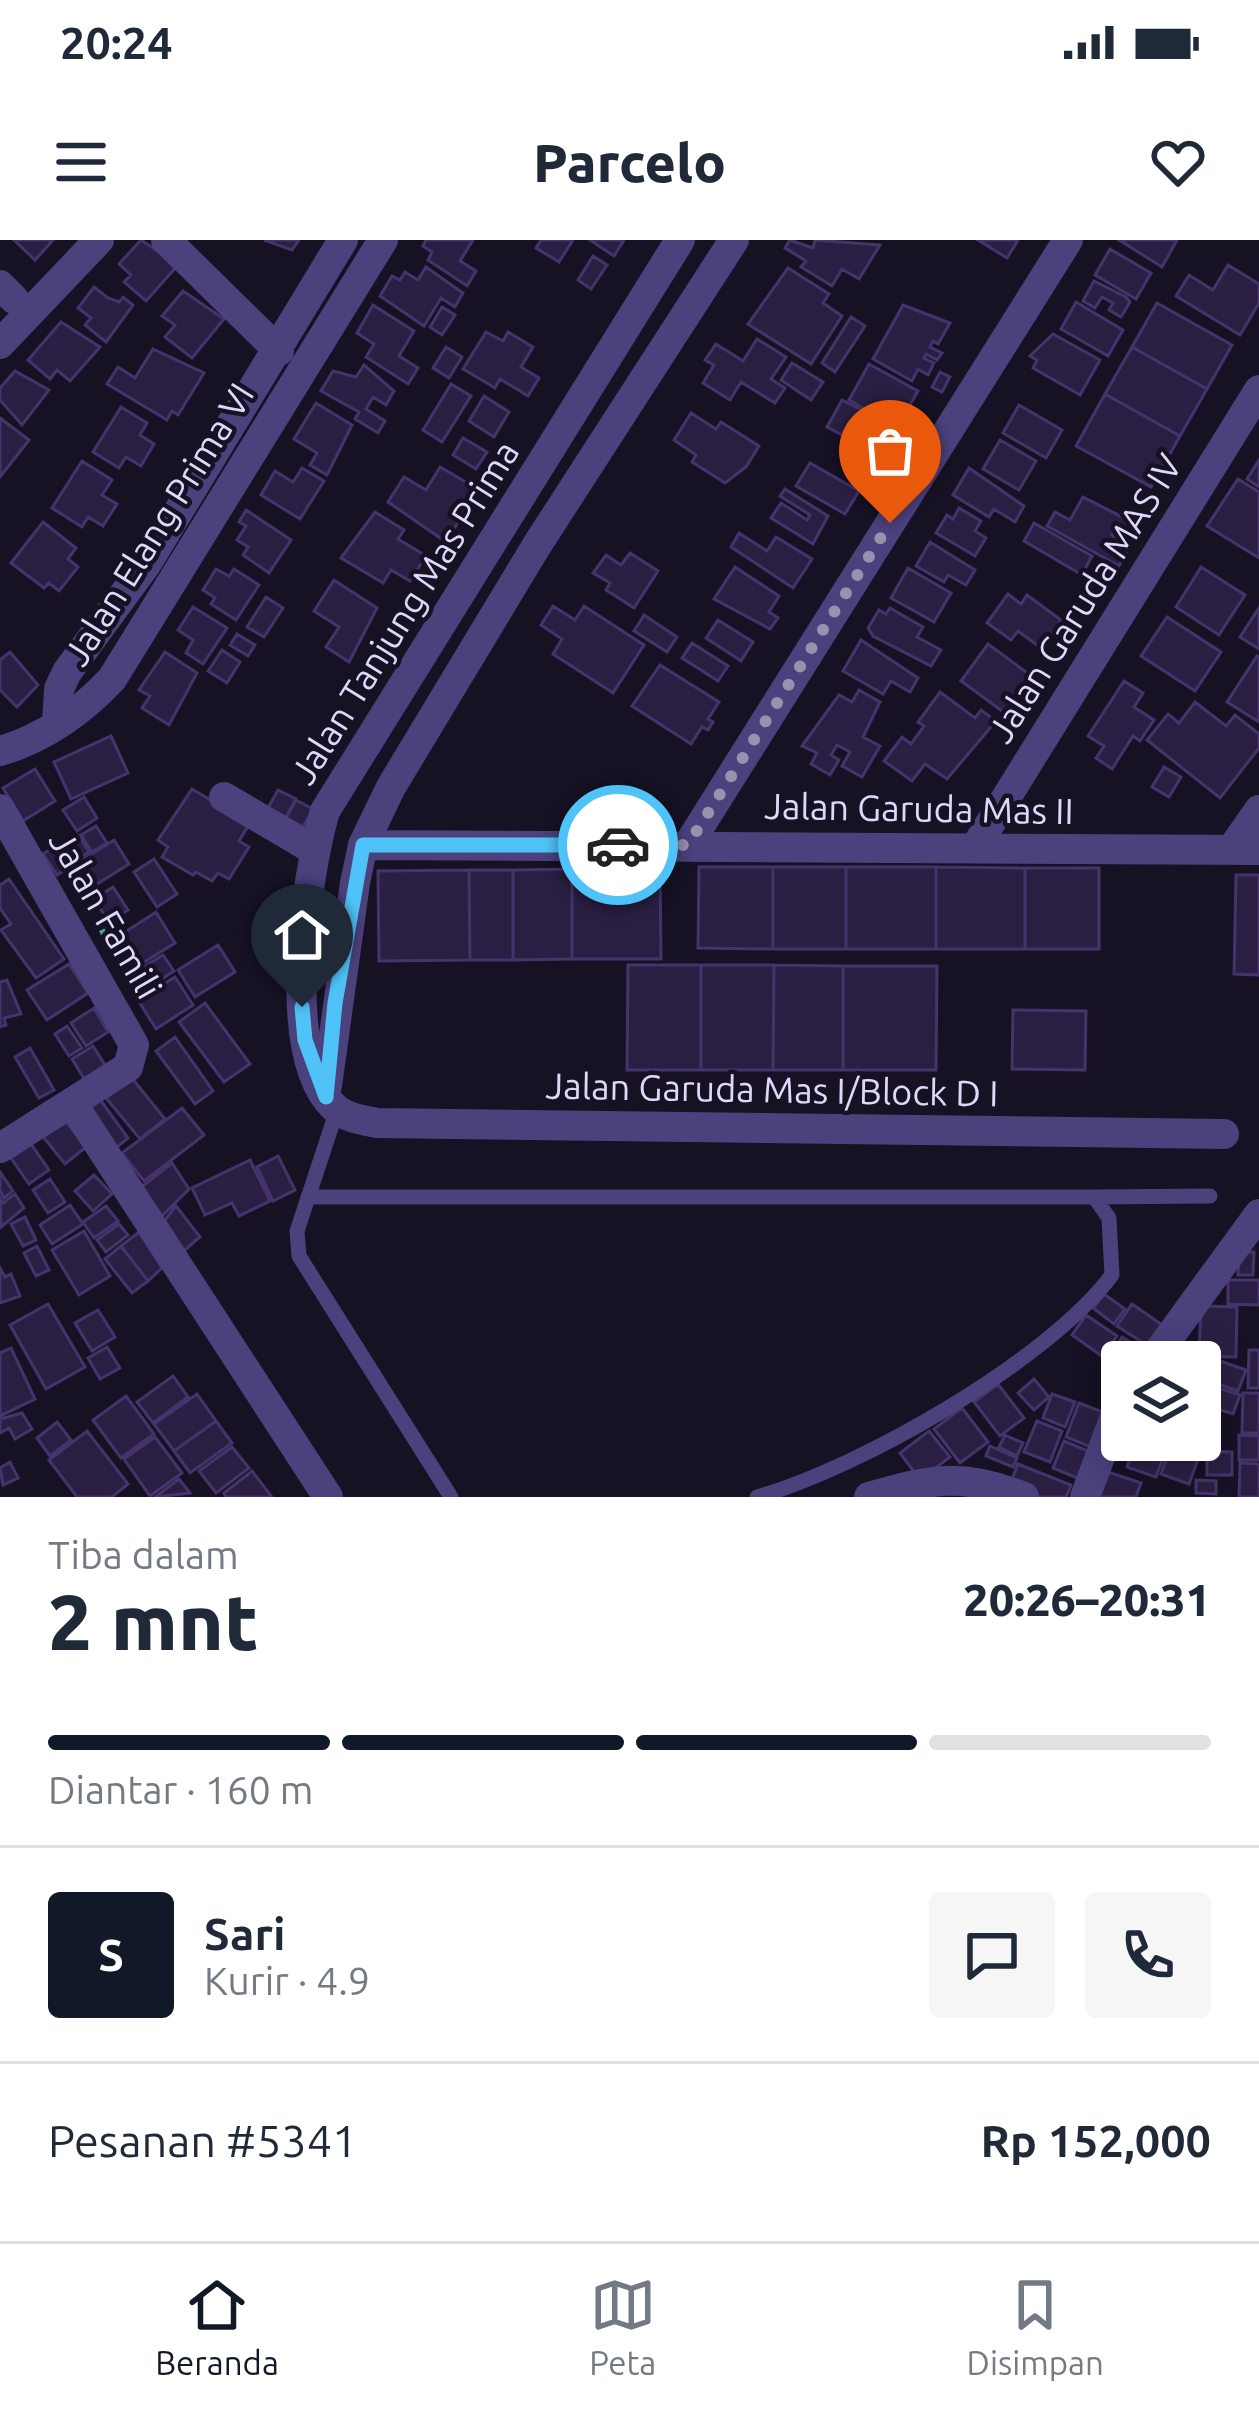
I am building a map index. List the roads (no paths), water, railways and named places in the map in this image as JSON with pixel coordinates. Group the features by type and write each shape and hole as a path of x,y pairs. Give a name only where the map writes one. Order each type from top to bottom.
{"street":[{"path":"0,344 99,240"},
{"path":"166,240 279,351"},
{"name":"Jalan Elang Prima VI","path":"57,724 59,689 67,672 146,563 343,240"},
{"name":"Jalan Elang Prima VI","path":"57,724 91,702 112,679 383,240"},
{"name":"Jalan Tanjung Mas Prima","path":"332,1104 305,1040 302,1007 314,850 325,811 680,240"},
{"path":"332,1104 335,1003 363,845 433,712 734,240"},
{"path":"688,845 1068,240"},
{"name":"Jalan Garuda MAS IV","path":"975,848 1259,390"},
{"path":"505,524 537,545"},
{"path":"0,752 57,724"},
{"path":"224,797 314,850"},
{"name":"Jalan Famili","path":"0,809 134,1045 128,1066 0,1148"},
{"path":"1245,850 1259,811"},
{"name":"Jalan Garuda Mas II","path":"363,845 1245,850"},
{"path":"72,1103 328,1497"},
{"name":"Jalan Garuda Mas I/Block D I","path":"332,1104 377,1123 1224,1134"},
{"path":"1166,1341 1259,1214"},
{"path":"1085,1497 1101,1454"},
{"path":"869,1497 957,1478 975,1479 1024,1497"}],"lane":[{"path":"332,1104 297,1231 298,1256 451,1497"},
{"path":"308,1197 1210,1196"},
{"path":"757,1497 803,1484 883,1447 1085,1311 1112,1275 1109,1218 1094,1197"}]}
